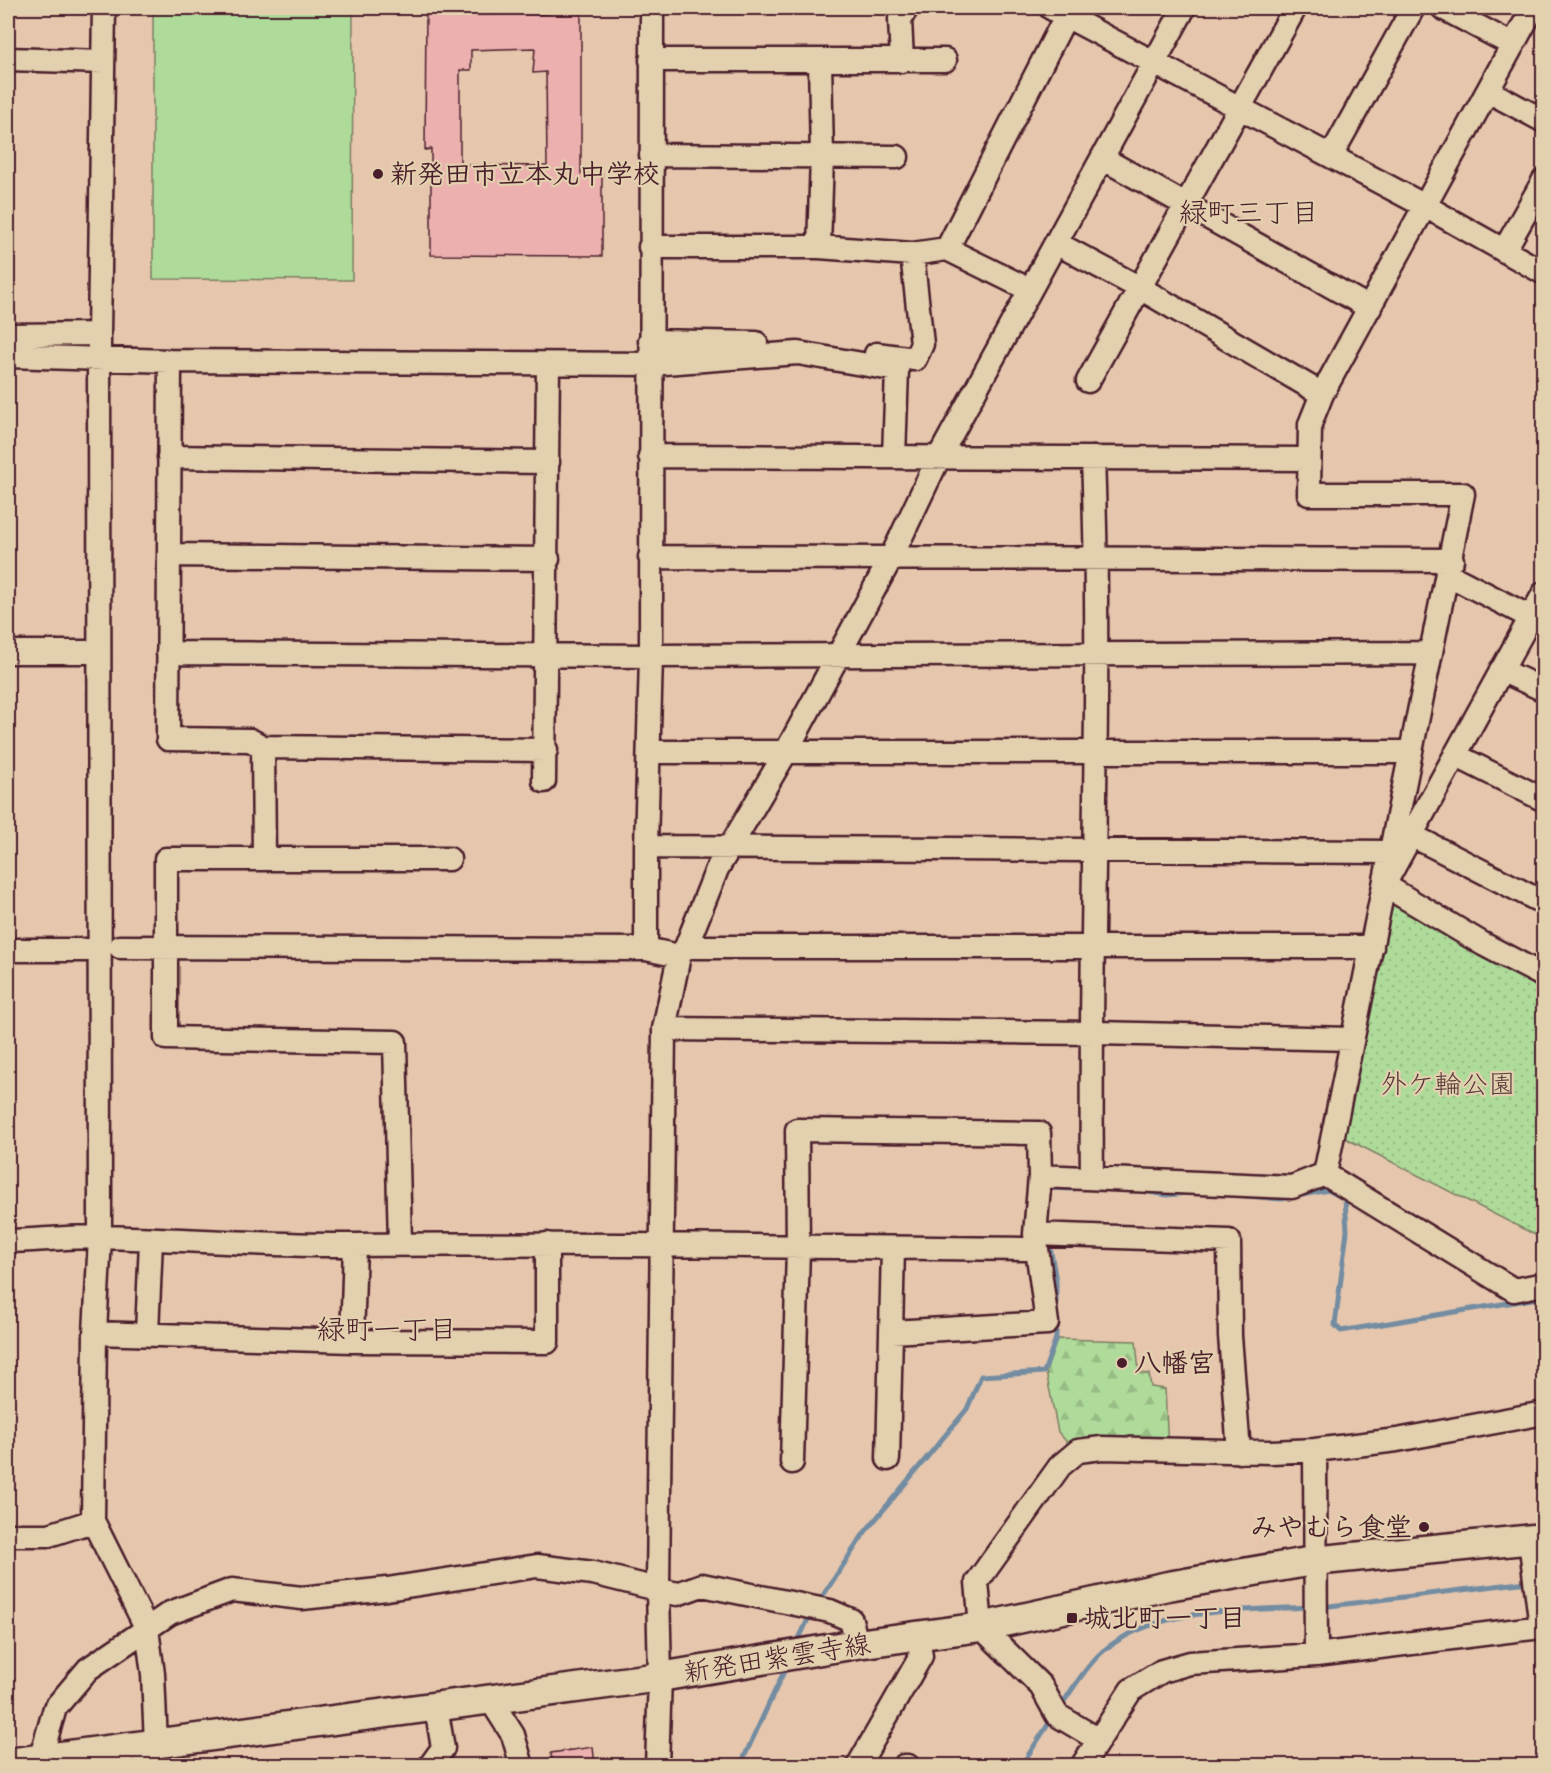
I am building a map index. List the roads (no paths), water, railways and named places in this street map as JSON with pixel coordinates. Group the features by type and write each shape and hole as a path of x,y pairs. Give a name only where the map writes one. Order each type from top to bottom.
{"main road":[{"name":"新発田紫雲寺線","path":"8,1763 45,1763 151,1755 435,1707 660,1677 857,1644 981,1627 1168,1586 1314,1561 1537,1539"}],"street":[{"path":"104,8 99,334 99,652 109,948 95,1333 93,1521 147,1629 153,1674 151,1755"},
{"path":"646,949 651,656 652,8"},
{"path":"902,61 900,20 907,8"},
{"path":"657,1766 660,1677 658,1589 664,1244 664,1029 682,951 717,870 732,848 786,752 836,655 891,558 939,457 1184,8"},
{"path":"1088,381 1295,8"},
{"path":"1331,156 1413,8"},
{"path":"1443,8 1513,45"},
{"path":"1325,1174 1463,494 1309,494 1310,424 1322,394 1533,8"},
{"path":"947,249 1063,10 1154,62 1425,206 1544,273"},
{"path":"8,59 103,62"},
{"path":"651,60 820,62 945,60"},
{"path":"819,247 822,157 820,62"},
{"path":"1488,91 1544,121"},
{"path":"651,156 897,157"},
{"path":"1101,158 1370,308"},
{"path":"1504,251 1544,180"},
{"path":"1056,243 1140,288 1322,394"},
{"path":"650,248 819,247 912,254 947,249 1030,290"},
{"path":"650,341 803,344 915,359 922,344 912,254"},
{"path":"8,335 99,334"},
{"path":"8,356 170,361 651,364 798,353 897,370 894,457"},
{"path":"170,361 168,739 250,741 263,747 546,750"},
{"path":"544,781 548,559 548,364"},
{"path":"650,456 1308,459"},
{"path":"169,457 548,462"},
{"path":"1092,1177 1090,1033 1096,558 1093,458"},
{"path":"169,555 548,559"},
{"path":"650,557 1096,558 1450,567 1530,617"},
{"path":"1384,885 1544,593"},
{"path":"8,652 99,652"},
{"path":"168,653 651,656 1431,653"},
{"path":"1501,670 1544,690"},
{"path":"263,747 264,857"},
{"path":"649,752 1411,752"},
{"path":"1455,755 1544,800"},
{"path":"1411,835 1538,900"},
{"path":"646,847 1391,852"},
{"path":"400,1243 395,1042 166,1038 166,859 449,858"},
{"path":"1384,885 1483,944 1544,976"},
{"path":"8,950 167,946 682,951 1372,947"},
{"path":"664,1029 1090,1033 1353,1040"},
{"path":"792,1462 798,1249 797,1130 1039,1133 1040,1176 1036,1242 1047,1323 892,1332"},
{"path":"1040,1176 1292,1187 1325,1174"},
{"path":"1325,1174 1514,1290 1544,1284"},
{"path":"8,1241 100,1237 151,1241 355,1245 400,1243 664,1244 798,1249 1036,1242 1229,1241 1230,1336 1239,1452"},
{"path":"147,1333 151,1241"},
{"path":"95,1333 352,1341 547,1342 547,1244"},
{"path":"352,1341 355,1245"},
{"path":"888,1459 893,1248"},
{"path":"1099,1740 1057,1715 1041,1686 981,1627 977,1582 1060,1466 1078,1451 1155,1447 1239,1452 1315,1450 1397,1440 1544,1413"},
{"path":"1315,1450 1316,1655"},
{"path":"8,1535 49,1535 93,1521"},
{"path":"1082,1766 1131,1690 1162,1671 1190,1663 1316,1655 1541,1627 1537,1539"},
{"path":"45,1763 55,1708 88,1669 170,1613 232,1590 302,1598 387,1589 537,1566 593,1573 677,1594 702,1586 830,1611 851,1620 857,1644"},
{"path":"859,1765 921,1656 918,1637"},
{"path":"490,1699 513,1735 522,1766"},
{"path":"430,1766 443,1748 435,1707"}],"waterway":[{"path":"1047,1197 1051,1188 1074,1189"},
{"path":"1235,1195 1281,1199 1328,1190 1345,1199 1347,1231 1335,1325 1341,1331 1544,1297"},
{"path":"1143,1191 1167,1195 1187,1193"},
{"path":"1049,1241 1056,1281 1056,1312"},
{"path":"818,1603 865,1532 967,1409 981,1376 1044,1372 1056,1338 1056,1324"},
{"path":"1321,1607 1528,1582"},
{"path":"1060,1707 1085,1671 1102,1652 1124,1637 1148,1626 1201,1614 1309,1607"},
{"path":"796,1645 811,1613"},
{"path":"740,1766 787,1665"},
{"path":"1021,1766 1053,1717"}],"place":[{"name":"新発田市立本丸中学校","path":"378,174"},
{"name":"八幡宮","path":"1122,1363"},
{"name":"みやむら食堂","path":"1424,1527"},
{"name":"城北町一丁目","path":"1072,1618"}],"district":[{"name":"緑町三丁目","path":"1249,212"},
{"name":"緑町一丁目","path":"387,1329"}],"park label":[{"name":"外ケ輪公園","path":"1448,1084"}]}
